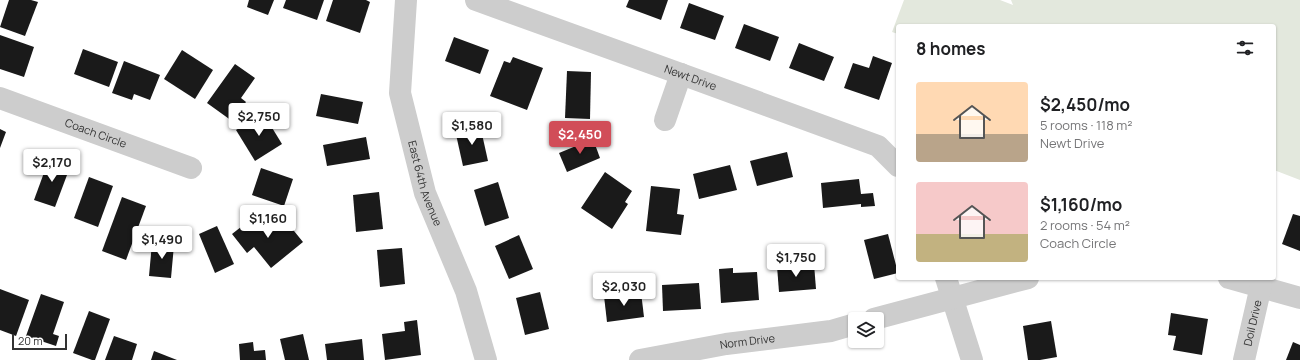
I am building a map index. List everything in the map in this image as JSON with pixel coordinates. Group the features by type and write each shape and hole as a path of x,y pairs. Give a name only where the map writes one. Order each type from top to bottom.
{"street":[{"name":"East 64th Avenue","path":"406,0 400,93 425,193 466,291 486,360"},
{"name":"Newt Drive","path":"476,0 878,146 896,164"},
{"path":"665,120 681,74"},
{"name":"Coach Circle","path":"0,98 191,168"},
{"path":"884,315 950,288 1012,280"},
{"path":"1238,280 1300,298"},
{"name":"Doil Drive","path":"1244,360 1261,286"},
{"path":"950,288 972,360"},
{"name":"Norm Drive","path":"640,360 729,352 848,326"}],"shaded area":[{"path":"904,0 1000,0 1013,5 1011,0 1300,0 1300,180 1276,171 1276,24 896,24 896,33 892,32"}],"building":[{"path":"9,0 31,0 38,2 25,36 0,27"},
{"path":"249,0 274,0 268,15 247,7"},
{"path":"286,0 324,0 317,20 283,8"},
{"path":"333,0 366,0 370,2 360,33 326,21"},
{"path":"629,0 668,0 661,20 626,7"},
{"path":"689,3 724,16 715,40 680,28"},
{"path":"744,24 779,37 770,61 735,48"},
{"path":"0,35 34,47 24,77 0,69"},
{"path":"454,37 489,50 480,74 445,61"},
{"path":"799,43 834,57 824,81 789,68"},
{"path":"83,49 118,62 109,87 74,74"},
{"path":"182,50 213,70 195,99 164,79"},
{"path":"873,56 892,63 879,100 844,88 853,63 869,68"},
{"path":"513,57 543,68 527,110 490,96 504,61 510,63"},
{"path":"124,61 160,75 150,100 134,94 132,100 112,93"},
{"path":"235,64 255,78 241,98 246,102 232,121 207,103"},
{"path":"567,71 591,72 590,119 565,118"},
{"path":"321,94 363,102 358,124 316,116"},
{"path":"263,113 282,144 255,161 236,130"},
{"path":"480,125 488,161 463,166 455,130"},
{"path":"0,129 6,132 0,148"},
{"path":"366,137 370,159 327,166 323,145"},
{"path":"593,139 600,158 567,172 559,153"},
{"path":"787,152 793,177 757,186 750,161"},
{"path":"49,159 70,167 55,207 34,200"},
{"path":"730,165 737,190 699,199 693,174"},
{"path":"261,168 293,179 284,206 252,195"},
{"path":"605,172 632,191 625,202 628,204 612,229 581,208"},
{"path":"89,177 113,186 98,227 74,218"},
{"path":"859,179 861,194 873,193 875,206 861,207 861,204 823,208 821,183"},
{"path":"498,182 509,218 485,226 474,190"},
{"path":"651,186 680,189 677,214 684,215 681,235 646,231"},
{"path":"379,192 383,229 356,232 353,195"},
{"path":"122,197 146,206 126,260 102,251"},
{"path":"1293,214 1300,216 1300,251 1282,244"},
{"path":"281,215 303,242 271,268 254,247 247,253 232,234 255,216 268,228"},
{"path":"217,226 234,264 215,273 199,234"},
{"path":"888,234 896,265 896,274 874,279 864,240"},
{"path":"519,235 533,269 509,279 495,246"},
{"path":"152,243 174,245 171,278 149,276"},
{"path":"402,248 405,284 380,287 377,250"},
{"path":"814,264 816,289 779,292 777,266"},
{"path":"733,268 733,273 757,272 759,300 721,303 719,269"},
{"path":"699,283 701,309 663,311 662,285"},
{"path":"0,289 29,300 16,336 0,330"},
{"path":"540,292 549,329 525,335 516,298"},
{"path":"641,292 644,317 607,322 604,296"},
{"path":"41,294 64,302 53,334 59,336 56,346 26,336"},
{"path":"89,311 110,319 95,360 73,353"},
{"path":"1171,313 1208,319 1202,355 1173,350 1176,336 1168,335"},
{"path":"417,320 421,355 385,360 382,334 405,331 404,322"},
{"path":"1051,321 1057,357 1040,360 1028,360 1023,326"},
{"path":"303,334 309,360 285,360 280,339"},
{"path":"114,336 137,344 132,360 105,360"},
{"path":"362,339 364,360 327,360 325,344"},
{"path":"253,342 254,351 265,350 266,360 240,360 239,344"},
{"path":"1293,342 1300,345 1300,360 1286,360"},
{"path":"154,351 177,360 151,360"}]}
